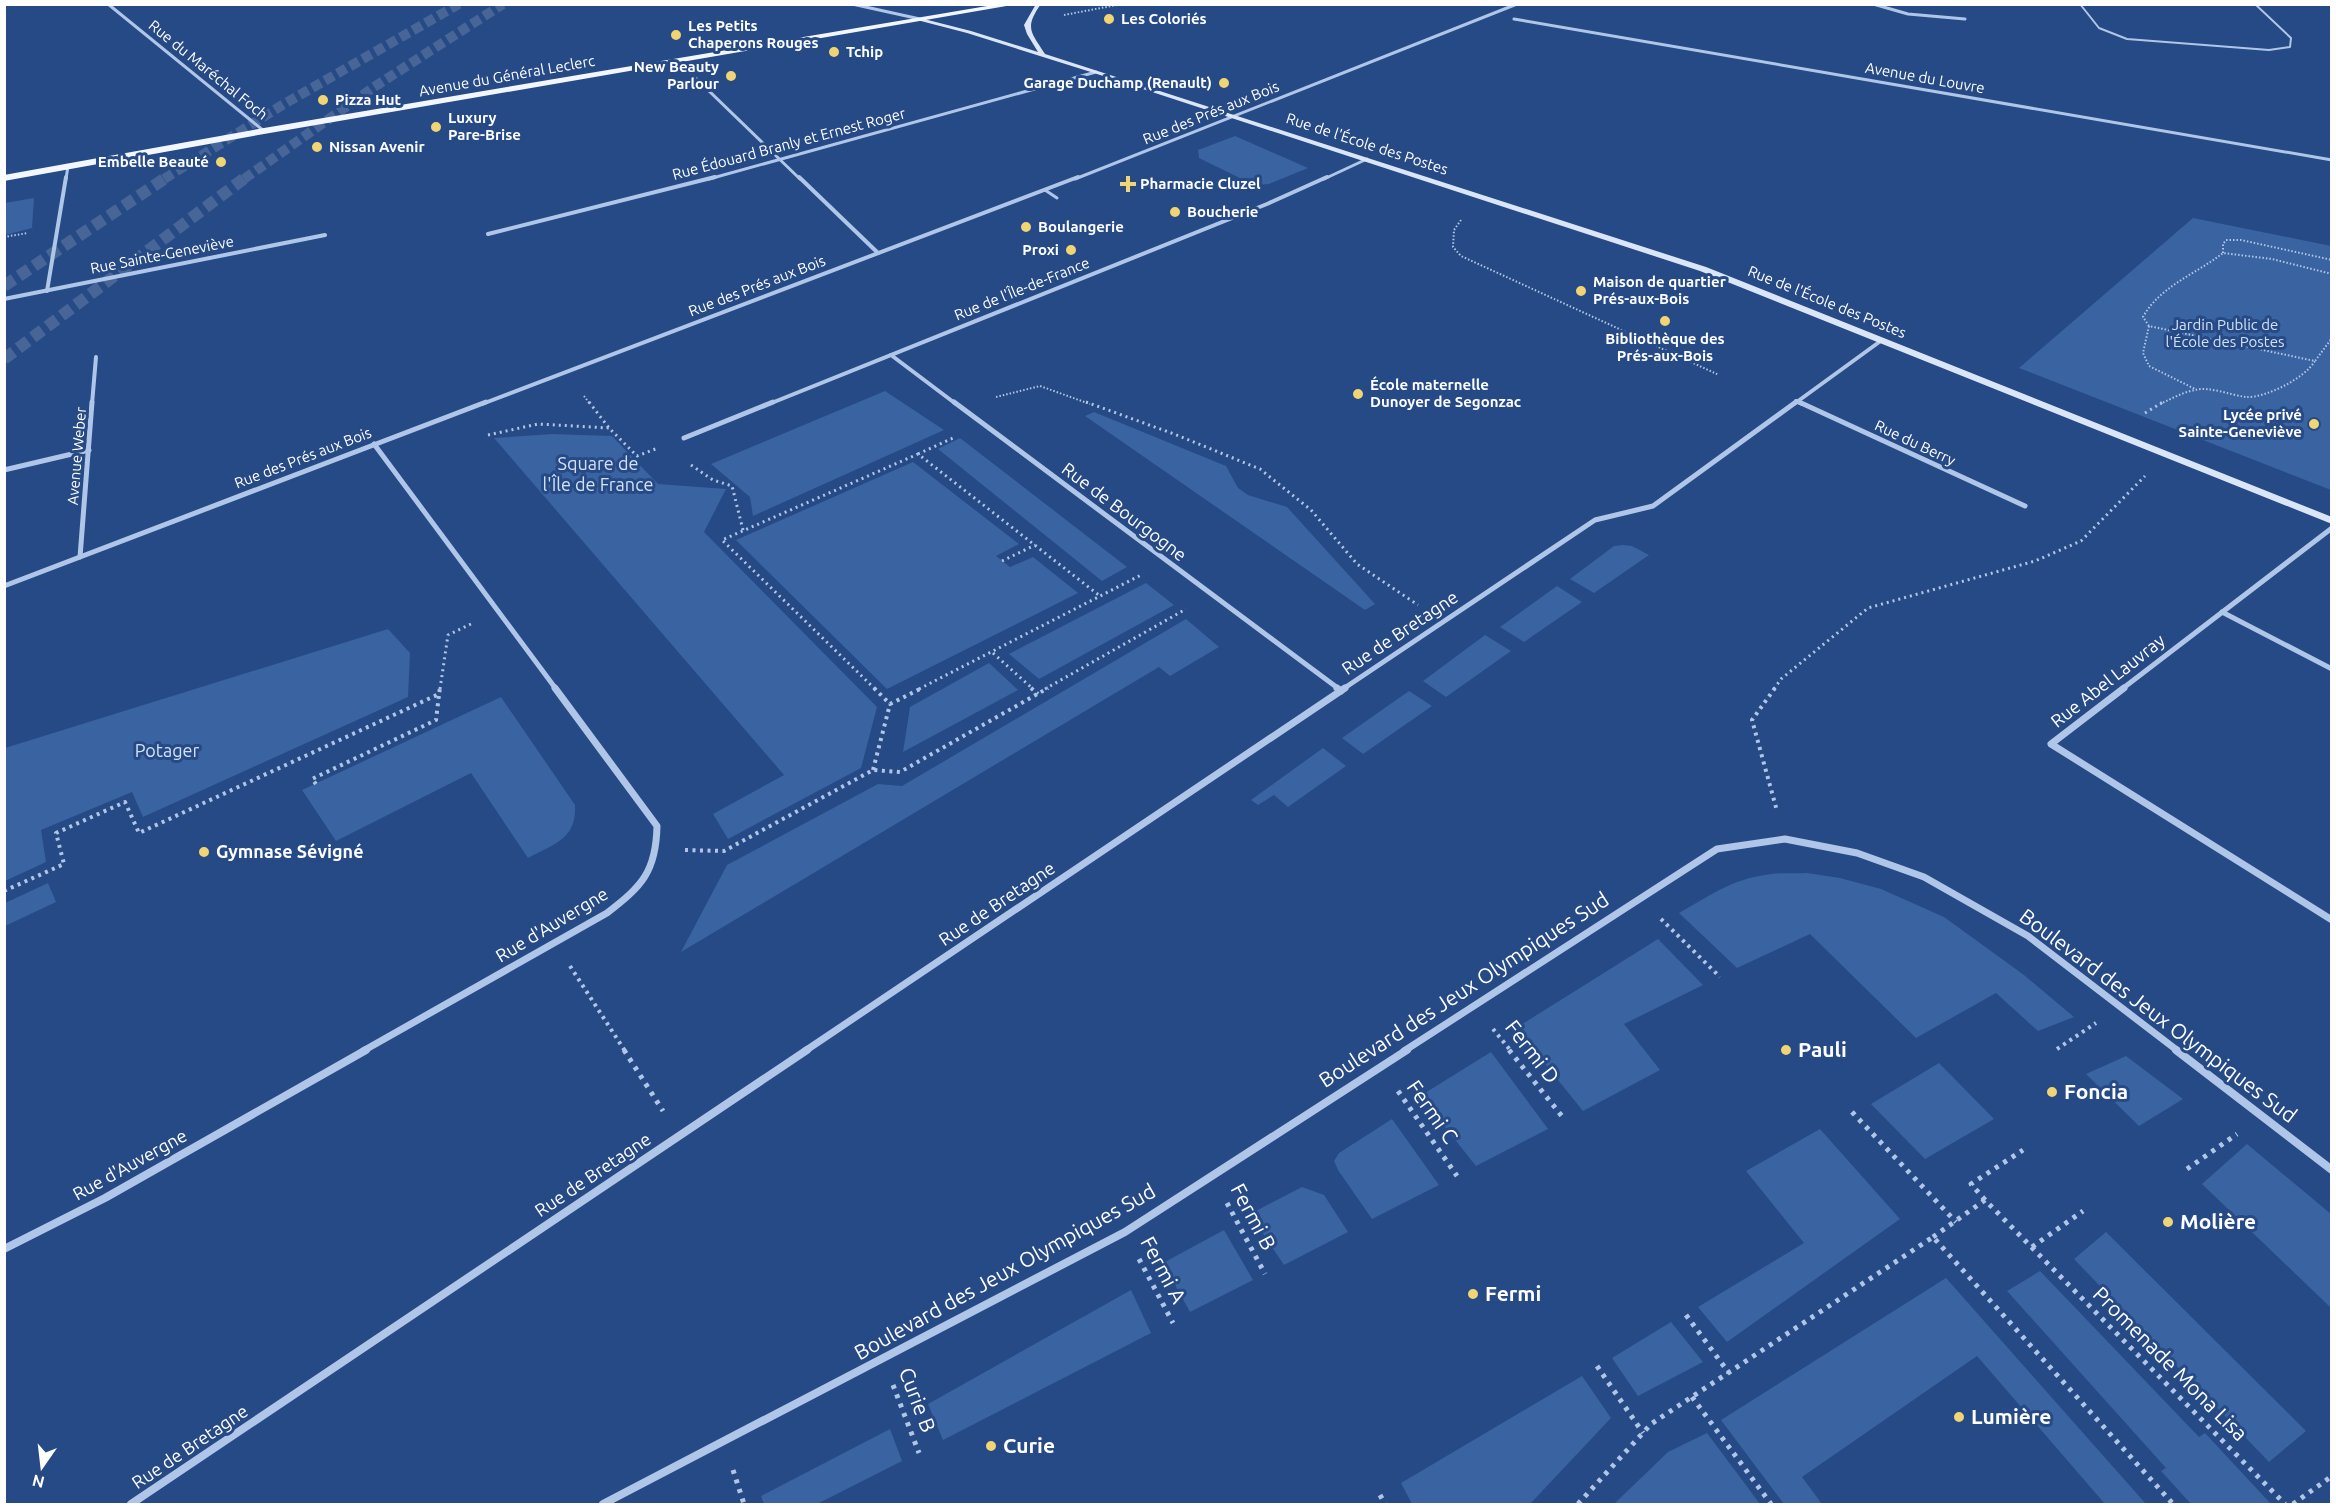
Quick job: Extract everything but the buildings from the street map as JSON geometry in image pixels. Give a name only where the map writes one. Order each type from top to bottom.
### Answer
[{"type":"main road","name":"Avenue du Général Leclerc","points":[[4,178],[264,131],[1015,4]]},
{"type":"main road","points":[[1039,4],[1028,18],[1026,27],[1043,55]]},
{"type":"main road","name":"Rue de l'École des Postes","points":[[920,20],[969,32],[1043,55],[1703,269],[2331,521]]},
{"type":"street","name":"Rue du Maréchal Foch","points":[[108,4],[264,131]]},
{"type":"street","points":[[852,4],[920,20]]},
{"type":"street","name":"Rue des Prés aux Bois","points":[[4,586],[1233,118],[1517,4]]},
{"type":"street","points":[[1873,4],[1908,14],[1965,20]]},
{"type":"street","name":"Avenue du Louvre","points":[[1514,19],[2331,160]]},
{"type":"street","points":[[678,61],[878,253]]},
{"type":"street","name":"Rue Édouard Branly et Ernest Roger","points":[[488,234],[783,160],[1096,72]]},
{"type":"street","name":"Rue de l'Île-de-France","points":[[684,438],[1267,204],[1366,159]]},
{"type":"street","points":[[47,291],[68,166]]},
{"type":"street","name":"Rue Sainte-Geneviève","points":[[4,299],[325,235]]},
{"type":"street","name":"Rue de Bretagne","points":[[131,1504],[1595,520],[1653,506],[1882,340]]},
{"type":"street","name":"Rue de Bourgogne","points":[[891,355],[1341,691]]},
{"type":"street","name":"Avenue Weber","points":[[81,557],[96,357]]},
{"type":"street","name":"Rue du Berry","points":[[1796,401],[2025,506]]},
{"type":"street","name":"Rue d'Auvergne","points":[[4,1249],[105,1198],[607,913],[638,889],[648,876],[657,849],[657,826],[374,444]]},
{"type":"street","points":[[4,470],[89,450]]},
{"type":"street","name":"Rue Abel Lauvray","points":[[2331,528],[2051,744],[2331,920]]},
{"type":"street","points":[[2222,612],[2331,669]]},
{"type":"street","name":"Boulevard des Jeux Olympiques Sud","points":[[603,1504],[1125,1232],[1717,849],[1785,839],[1857,853],[1924,877],[2028,936],[2331,1170]]},
{"type":"lane","points":[[2080,4],[2099,28],[2127,39],[2269,50],[2290,46],[2291,38],[2255,4]]},
{"type":"lane","points":[[1045,190],[1058,198]]},
{"type":"path","points":[[1057,16],[1122,4]]},
{"type":"path","points":[[1486,198],[1462,219],[1454,230],[1453,247],[1461,256],[1719,375]]},
{"type":"path","points":[[2223,254],[2223,244],[2226,240],[2241,240],[2331,260]]},
{"type":"path","points":[[2315,361],[2150,326],[2143,317],[2146,308],[2156,298],[2229,252],[2272,259],[2331,274]]},
{"type":"path","points":[[2150,326],[2144,353],[2149,366],[2196,389],[2249,397],[2267,393],[2288,384],[2312,366],[2331,338]]},
{"type":"path","points":[[958,406],[1041,386],[1173,434],[1260,469],[1311,510],[1358,564],[1443,622]]},
{"type":"path","points":[[2152,407],[2167,403],[2196,389]]},
{"type":"path","points":[[582,394],[609,428],[637,456],[684,438]]},
{"type":"path","points":[[483,436],[538,424],[609,428]]},
{"type":"path","points":[[890,704],[722,540],[918,454],[1100,596]]},
{"type":"path","points":[[1785,839],[1752,720],[1781,679],[1868,608],[2035,561],[2080,542],[2167,455]]},
{"type":"path","points":[[688,463],[713,480],[732,486],[743,530]]},
{"type":"path","points":[[1002,561],[1035,545]]},
{"type":"path","points":[[873,770],[890,704],[1168,561]]},
{"type":"path","points":[[657,849],[724,852],[873,770],[900,772],[1212,595]]},
{"type":"path","points":[[316,784],[312,779],[436,720],[448,635],[498,612]]},
{"type":"path","points":[[993,653],[1038,694]]},
{"type":"path","points":[[4,891],[64,864],[56,833],[95,815],[125,802],[139,833],[439,694]]},
{"type":"path","points":[[1639,898],[1720,977]]},
{"type":"path","points":[[555,942],[678,1136]]},
{"type":"path","name":"Fermi D","points":[[1474,1005],[1565,1120]]},
{"type":"path","points":[[2057,1049],[2119,1008]]},
{"type":"path","name":"Fermi C","points":[[1381,1066],[1457,1176]]},
{"type":"path","points":[[1852,1112],[1956,1222]]},
{"type":"path","points":[[2187,1169],[2263,1117]]},
{"type":"path","name":"Promenade Mona Lisa","points":[[2023,1150],[1971,1184],[2285,1504]]},
{"type":"path","name":"Fermi B","points":[[1212,1176],[1265,1274]]},
{"type":"path","points":[[1578,1504],[1652,1424],[1956,1222],[1985,1200]]},
{"type":"path","points":[[2032,1247],[2083,1211]]},
{"type":"path","name":"Fermi A","points":[[1125,1232],[1173,1323]]},
{"type":"path","points":[[1933,1237],[2174,1504]]},
{"type":"path","points":[[1686,1315],[1729,1373]]},
{"type":"path","name":"Curie B","points":[[884,1359],[919,1453]]},
{"type":"path","points":[[1597,1366],[1642,1433]]},
{"type":"path","points":[[1692,1398],[1771,1504]]},
{"type":"path","points":[[2292,1504],[2331,1476]]},
{"type":"path","points":[[1380,1496],[1384,1504]]},
{"type":"green space","points":[[1235,136],[1308,168],[1269,184],[1254,185],[1199,158],[1198,150]]},
{"type":"green space","points":[[34,198],[32,228],[5,235],[5,203]]},
{"type":"green space","name":"Jardin Public de l'École des Postes","points":[[2193,218],[2331,246],[2331,490],[2019,368]]},
{"type":"green space","points":[[885,391],[944,430],[753,516],[750,497],[711,464]]},
{"type":"green space","points":[[1094,412],[1226,466],[1238,488],[1248,495],[1287,507],[1375,604],[1365,610],[1085,416]]},
{"type":"green space","name":"Square de l'Île de France","points":[[552,434],[612,436],[658,484],[726,489],[704,532],[877,707],[861,768],[728,839],[713,814],[784,775],[494,438]]},
{"type":"green space","points":[[960,438],[1127,567],[1102,581],[938,449]]},
{"type":"green space","points":[[913,462],[1019,544],[996,556],[1010,567],[1033,557],[1078,593],[887,689],[736,540]]},
{"type":"green space","points":[[1614,546],[1632,546],[1649,555],[1594,593],[1570,579]]},
{"type":"green space","points":[[1146,583],[1174,605],[1039,679],[1009,654]]},
{"type":"green space","points":[[1557,586],[1582,602],[1524,642],[1500,627]]},
{"type":"green space","points":[[1186,619],[1219,647],[1170,676],[1159,667],[681,952],[727,865],[878,784],[902,786]]},
{"type":"green space","name":"Potager","points":[[388,629],[410,653],[408,697],[143,817],[132,792],[41,830],[46,862],[5,881],[5,748]]},
{"type":"green space","points":[[1485,635],[1511,651],[1446,697],[1423,681]]},
{"type":"green space","points":[[989,663],[1018,690],[903,752],[910,707]]},
{"type":"green space","points":[[1409,691],[1432,706],[1363,754],[1342,738]]},
{"type":"green space","points":[[501,697],[575,805],[575,816],[568,833],[555,844],[528,858],[471,773],[336,841],[302,790]]},
{"type":"green space","points":[[1323,748],[1346,766],[1288,807],[1274,795],[1258,805],[1251,800]]},
{"type":"green space","points":[[1807,873],[1840,878],[1881,889],[1944,917],[2024,975],[2074,1017],[2038,1031],[1996,993],[1916,1038],[1810,934],[1737,968],[1679,913],[1720,889],[1742,880],[1770,874]]},
{"type":"green space","points":[[48,883],[56,902],[5,926],[5,903]]},
{"type":"green space","points":[[1658,939],[1703,985],[1624,1024],[1660,1070],[1583,1111],[1516,1028]]},
{"type":"green space","points":[[1491,1052],[1548,1129],[1476,1166],[1420,1096]]},
{"type":"green space","points":[[2126,1056],[2183,1099],[2139,1126],[2086,1074]]},
{"type":"green space","points":[[1939,1063],[1994,1119],[1925,1159],[1871,1104]]},
{"type":"green space","points":[[1392,1119],[1439,1185],[1372,1219],[1334,1161],[1339,1153]]},
{"type":"green space","points":[[1820,1129],[1900,1219],[1727,1342],[1698,1307],[1804,1243],[1746,1171]]},
{"type":"green space","points":[[2247,1144],[2331,1214],[2331,1308],[2202,1184]]},
{"type":"green space","points":[[1302,1187],[1324,1195],[1348,1232],[1284,1265],[1250,1214]]},
{"type":"green space","points":[[1224,1230],[1253,1280],[1190,1312],[1163,1263]]},
{"type":"green space","points":[[2106,1232],[2306,1431],[2269,1462],[2074,1259]]},
{"type":"green space","points":[[2040,1271],[2199,1437],[2205,1433],[2271,1504],[2191,1504],[2161,1471],[2166,1468],[2007,1291]]},
{"type":"green space","points":[[1946,1278],[2146,1504],[2105,1504],[1977,1356],[1802,1477],[1822,1504],[1784,1504],[1721,1420]]},
{"type":"green space","points":[[1131,1290],[1151,1333],[943,1440],[928,1404]]},
{"type":"green space","points":[[1671,1322],[1703,1362],[1638,1396],[1612,1358]]},
{"type":"green space","points":[[1582,1376],[1611,1418],[1530,1504],[1412,1504],[1401,1483]]},
{"type":"green space","points":[[890,1429],[902,1461],[817,1504],[764,1504],[761,1496]]},
{"type":"green space","points":[[1707,1433],[1760,1504],[1614,1504],[1668,1452]]},
{"type":"tunnel","points":[[164,179],[284,104],[459,4]]},
{"type":"tunnel","points":[[244,179],[374,87],[503,4]]},
{"type":"tunnel","points":[[4,359],[246,177]]},
{"type":"tunnel","points":[[4,286],[164,179]]},
{"type":"place","name":"Les Coloriés","points":[[1109,19]]},
{"type":"place","name":"Les Petits Chaperons Rouges","points":[[676,35]]},
{"type":"place","name":"Tchip","points":[[834,52]]},
{"type":"place","name":"New Beauty Parlour","points":[[731,76]]},
{"type":"place","name":"Garage Duchamp (Renault)","points":[[1224,83]]},
{"type":"place","name":"Pizza Hut","points":[[323,100]]},
{"type":"place","name":"Luxury Pare-Brise","points":[[436,127]]},
{"type":"place","name":"Nissan Avenir","points":[[317,147]]},
{"type":"place","name":"Embelle Beauté","points":[[221,162]]},
{"type":"place","name":"Pharmacie Cluzel","points":[[1128,184]]},
{"type":"place","name":"Boucherie","points":[[1175,212]]},
{"type":"place","name":"Boulangerie","points":[[1026,227]]},
{"type":"place","name":"Proxi","points":[[1071,250]]},
{"type":"place","name":"Maison de quartier Prés-aux-Bois","points":[[1581,291]]},
{"type":"place","name":"Bibliothèque des Prés-aux-Bois","points":[[1665,321]]},
{"type":"place","name":"École maternelle Dunoyer de Segonzac","points":[[1358,394]]},
{"type":"place","name":"Lycée privé Sainte-Geneviève","points":[[2314,424]]},
{"type":"place","name":"Gymnase Sévigné","points":[[204,852]]},
{"type":"place","name":"Pauli","points":[[1786,1050]]},
{"type":"place","name":"Foncia","points":[[2052,1092]]},
{"type":"place","name":"Molière","points":[[2168,1222]]},
{"type":"place","name":"Fermi","points":[[1473,1294]]},
{"type":"place","name":"Lumière","points":[[1959,1417]]},
{"type":"place","name":"Curie","points":[[991,1446]]}]
